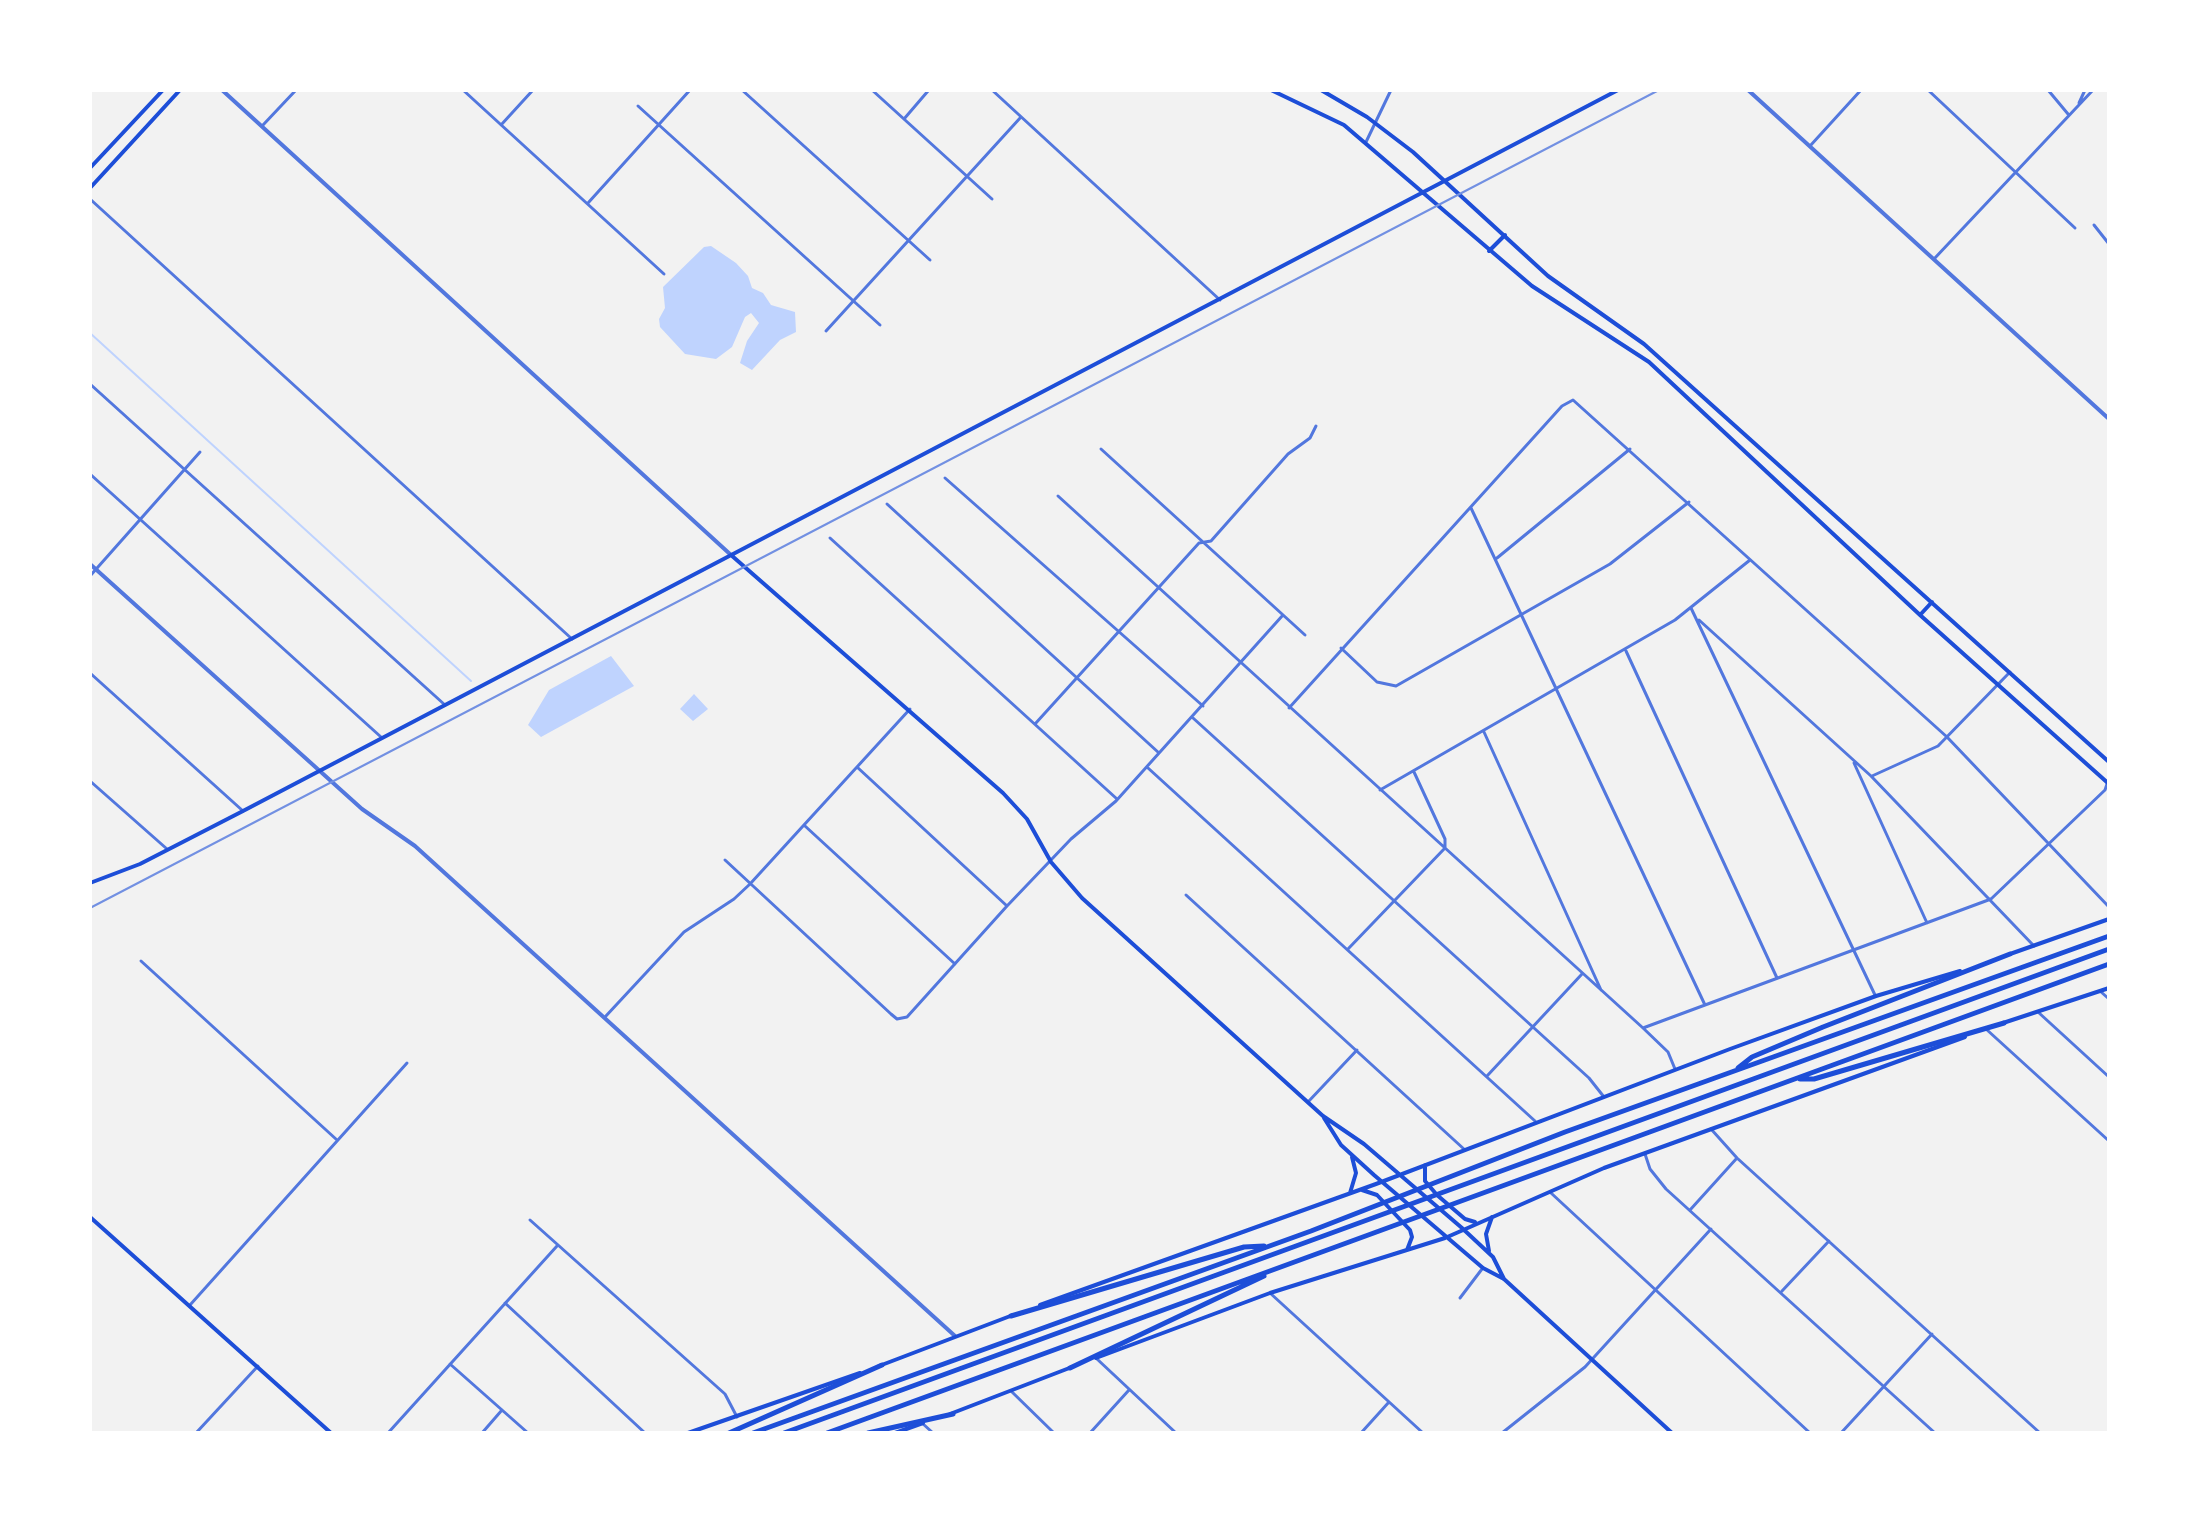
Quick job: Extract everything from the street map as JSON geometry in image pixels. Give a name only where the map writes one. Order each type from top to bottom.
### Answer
[{"type":"highway","points":[[753,1433],[2109,936]]},
{"type":"highway","points":[[784,1433],[2109,949]]},
{"type":"highway","points":[[1733,1072],[1752,1057],[2010,954]]},
{"type":"highway","points":[[827,1433],[2109,964]]},
{"type":"highway","points":[[1795,1079],[1814,1079],[2004,1023]]},
{"type":"highway","points":[[1011,1316],[1244,1247],[1269,1246]]},
{"type":"highway","points":[[1070,1368],[1312,1254]]},
{"type":"highway","points":[[729,1433],[882,1365]]},
{"type":"highway","points":[[868,1433],[953,1414]]},
{"type":"main road","points":[[90,168],[163,90]]},
{"type":"main road","points":[[90,188],[180,90]]},
{"type":"main road","points":[[1271,90],[1344,125],[1532,286],[1649,362],[1920,615],[2108,782]]},
{"type":"main road","points":[[1321,90],[1376,124],[1448,182],[1548,276],[1644,344],[2109,762]]},
{"type":"main road","points":[[90,883],[243,811],[1448,182],[1618,90]]},
{"type":"main road","points":[[124,131],[135,140]]},
{"type":"main road","points":[[1489,251],[1505,235]]},
{"type":"main road","points":[[731,555],[910,709],[1016,806],[1051,862],[1082,898],[1323,1116],[1364,1144],[1490,1253]]},
{"type":"main road","points":[[1920,615],[1932,602]]},
{"type":"main road","points":[[688,1433],[1360,1190],[1535,1121],[1876,996],[2109,919]]},
{"type":"main road","points":[[895,1433],[953,1414],[1270,1293],[1445,1238],[1462,1228],[1711,1128],[2109,988]]},
{"type":"main road","points":[[1323,1116],[1338,1142],[1381,1182],[1483,1268],[1504,1279],[1672,1433]]},
{"type":"main road","points":[[1350,1193],[1356,1173],[1352,1155]]},
{"type":"main road","points":[[1425,1165],[1425,1181],[1437,1195],[1465,1219],[1482,1221]]},
{"type":"main road","points":[[1360,1190],[1377,1195],[1410,1230],[1412,1237],[1407,1250]]},
{"type":"main road","points":[[90,1217],[331,1433]]},
{"type":"main road","points":[[1492,1217],[1486,1234],[1490,1253],[1504,1279]]},
{"type":"street","points":[[222,90],[731,555]]},
{"type":"street","points":[[262,126],[296,90]]},
{"type":"street","points":[[463,90],[664,274]]},
{"type":"street","points":[[501,125],[533,90]]},
{"type":"street","points":[[587,204],[690,90]]},
{"type":"street","points":[[742,90],[930,260]]},
{"type":"street","points":[[872,90],[992,199]]},
{"type":"street","points":[[992,90],[1220,300]]},
{"type":"street","points":[[1366,142],[1391,90]]},
{"type":"street","points":[[1748,90],[2109,419]]},
{"type":"street","points":[[1810,146],[1861,90]]},
{"type":"street","points":[[1928,90],[2075,228]]},
{"type":"street","points":[[2048,90],[2068,114]]},
{"type":"street","points":[[2079,103],[2085,90]]},
{"type":"street","points":[[1934,259],[2015,169],[2093,90]]},
{"type":"street","points":[[904,119],[928,91]]},
{"type":"street","points":[[638,106],[880,325]]},
{"type":"street","points":[[826,331],[1021,117]]},
{"type":"street","points":[[90,199],[572,639]]},
{"type":"street","points":[[2094,225],[2109,244]]},
{"type":"street","points":[[90,384],[445,705]]},
{"type":"street","points":[[1289,708],[1571,400],[1583,406],[1947,737],[2109,907]]},
{"type":"street","points":[[1035,724],[1199,543],[1211,541],[1288,454],[1310,438],[1316,426]]},
{"type":"street","points":[[1101,449],[1305,635]]},
{"type":"street","points":[[1496,560],[1630,449]]},
{"type":"street","points":[[90,576],[200,452]]},
{"type":"street","points":[[90,474],[381,737]]},
{"type":"street","points":[[945,478],[1203,706]]},
{"type":"street","points":[[1058,496],[1643,1028],[1668,1052],[1675,1069]]},
{"type":"street","points":[[1341,648],[1377,682],[1392,687],[1610,564],[1689,502]]},
{"type":"street","points":[[887,504],[1159,753]]},
{"type":"street","points":[[1471,507],[1705,1005]]},
{"type":"street","points":[[830,538],[1117,799]]},
{"type":"street","points":[[1380,790],[1626,650],[1691,608],[1751,559]]},
{"type":"street","points":[[90,564],[318,771],[362,809],[415,846],[955,1336]]},
{"type":"street","points":[[1691,608],[1876,996]]},
{"type":"street","points":[[725,860],[897,1019],[907,1017],[1007,906],[1117,799],[1193,718],[1283,615]]},
{"type":"street","points":[[1699,620],[1871,776],[2034,946]]},
{"type":"street","points":[[1626,650],[1777,978]]},
{"type":"street","points":[[1871,776],[1926,753],[1947,737],[2010,672]]},
{"type":"street","points":[[90,673],[243,811]]},
{"type":"street","points":[[605,1017],[684,932],[734,899],[750,884],[910,709]]},
{"type":"street","points":[[1193,718],[1597,1086],[1604,1097]]},
{"type":"street","points":[[1484,732],[1601,990]]},
{"type":"street","points":[[1853,760],[1927,923]]},
{"type":"street","points":[[1147,766],[1535,1121]]},
{"type":"street","points":[[857,767],[1007,906]]},
{"type":"street","points":[[1348,949],[1445,848],[1445,839],[1414,772]]},
{"type":"street","points":[[90,781],[167,849]]},
{"type":"street","points":[[1643,1028],[1991,899],[2105,790],[2108,782]]},
{"type":"street","points":[[804,825],[955,964]]},
{"type":"street","points":[[1186,895],[1465,1150]]},
{"type":"street","points":[[141,961],[337,1140]]},
{"type":"street","points":[[1487,1076],[1582,974]]},
{"type":"street","points":[[2100,991],[2109,999]]},
{"type":"street","points":[[2037,1011],[2109,1077]]},
{"type":"street","points":[[1986,1029],[2109,1141]]},
{"type":"street","points":[[1308,1102],[1357,1050]]},
{"type":"street","points":[[190,1305],[407,1063]]},
{"type":"street","points":[[1711,1128],[1737,1158],[2040,1433]]},
{"type":"street","points":[[1645,1153],[1657,1179],[1935,1433]]},
{"type":"street","points":[[1690,1210],[1737,1158]]},
{"type":"street","points":[[1551,1193],[1810,1433]]},
{"type":"street","points":[[530,1220],[725,1394],[737,1417]]},
{"type":"street","points":[[1502,1433],[1551,1398],[1592,1359],[1711,1229]]},
{"type":"street","points":[[1781,1292],[1829,1241]]},
{"type":"street","points":[[388,1433],[558,1245]]},
{"type":"street","points":[[1460,1298],[1483,1268]]},
{"type":"street","points":[[1270,1293],[1423,1433]]},
{"type":"street","points":[[505,1303],[645,1433]]},
{"type":"street","points":[[1841,1433],[1932,1334]]},
{"type":"street","points":[[1096,1358],[1176,1433]]},
{"type":"street","points":[[450,1364],[528,1433]]},
{"type":"street","points":[[196,1433],[258,1366]]},
{"type":"street","points":[[1090,1433],[1129,1390]]},
{"type":"street","points":[[1010,1391],[1054,1433]]},
{"type":"street","points":[[1361,1433],[1389,1402]]},
{"type":"street","points":[[482,1433],[502,1410]]},
{"type":"street","points":[[922,1423],[933,1433]]},
{"type":"water","points":[[711,246],[736,263],[748,276],[752,288],[763,293],[771,305],[795,312],[796,332],[780,340],[752,370],[740,363],[747,341],[759,323],[751,313],[745,317],[732,347],[716,359],[685,354],[660,327],[659,319],[665,308],[663,287],[704,247]]},
{"type":"water","points":[[611,656],[634,686],[541,737],[528,725],[549,690]]},
{"type":"water","points":[[694,694],[708,709],[693,721],[680,709]]},
{"type":"waterway","points":[[90,333],[471,681]]},
{"type":"railway","points":[[90,908],[1659,90]]}]
